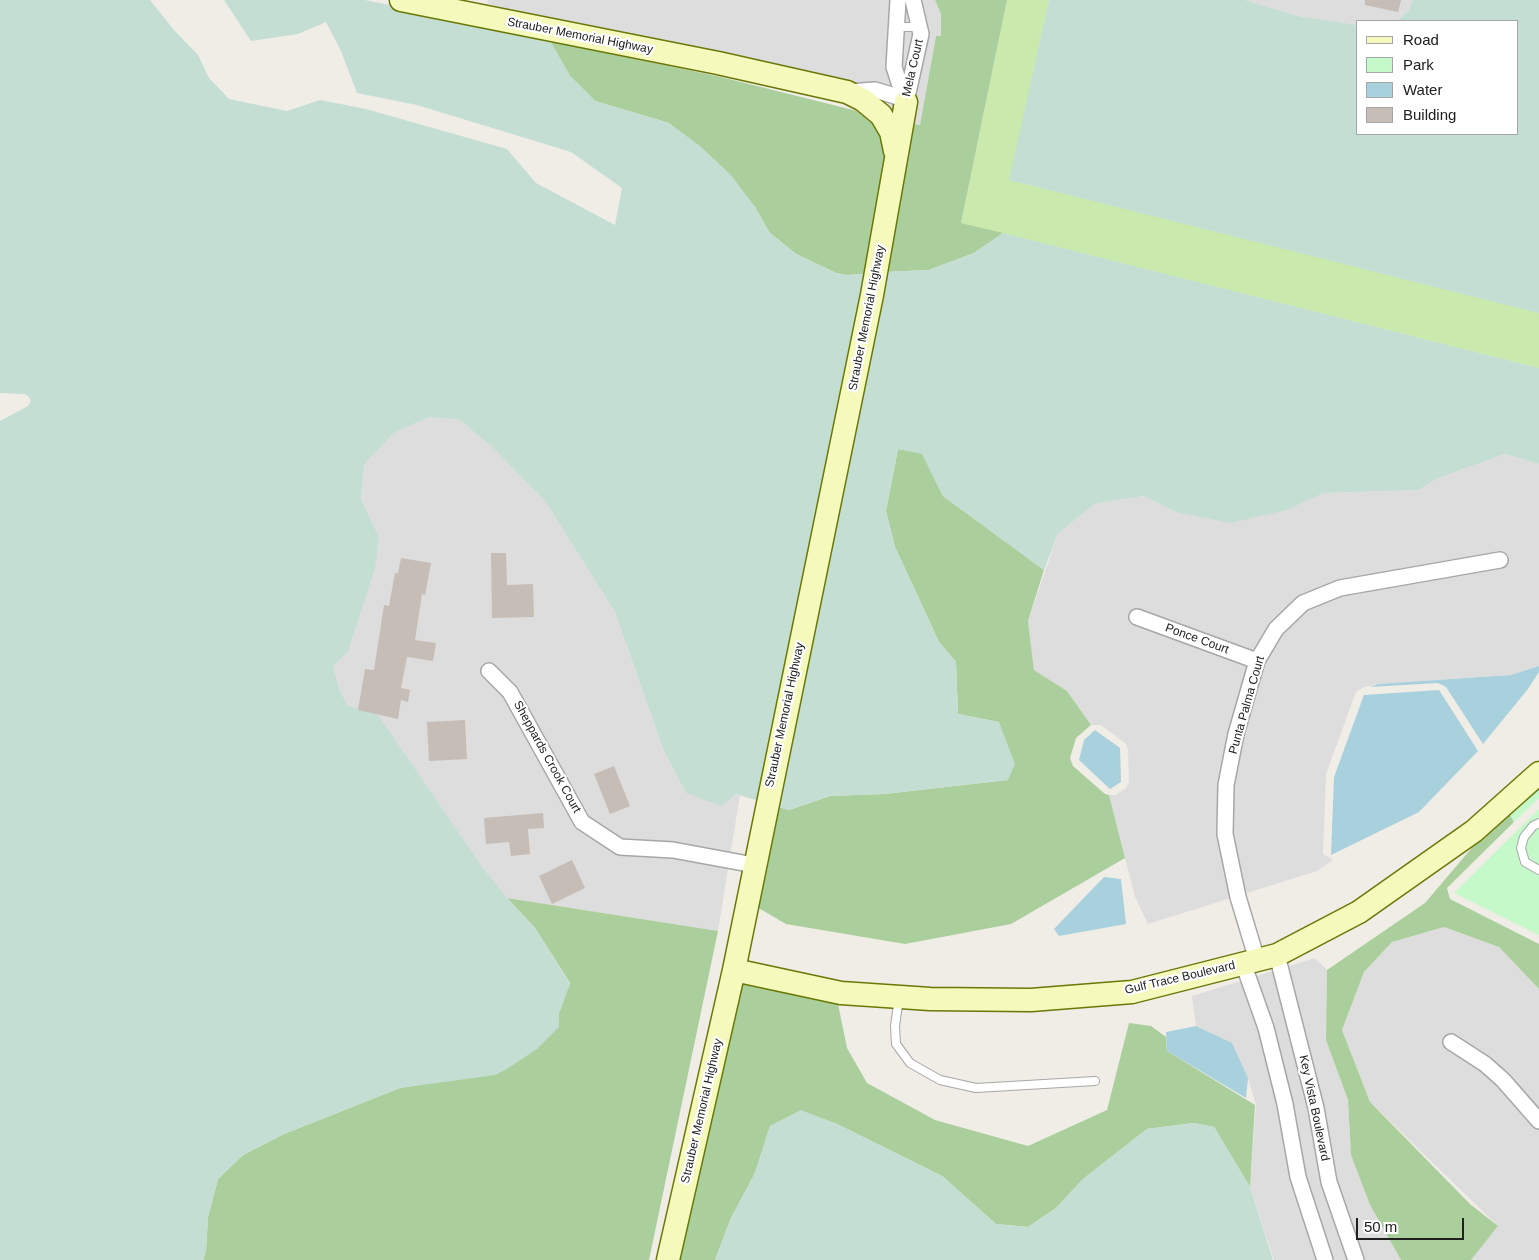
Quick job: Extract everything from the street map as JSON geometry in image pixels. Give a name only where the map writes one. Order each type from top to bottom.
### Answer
[{"type":"street","name":"Strauber Memorial Highway","points":[[401,0],[718,63],[847,92],[876,90],[906,102],[896,169],[872,295],[734,970],[668,1260]]},
{"type":"street","name":"Mela Court","points":[[898,0],[894,67],[906,102]]},
{"type":"street","name":"Mela Court","points":[[906,102],[919,47],[920,27],[913,0]]},
{"type":"street","name":"Mela Court","points":[[876,90],[886,81],[894,67]]},
{"type":"street","name":"Strauber Memorial Highway","points":[[847,92],[873,107],[888,123],[894,143],[896,169]]},
{"type":"street","name":"Punta Palma Court","points":[[1259,959],[1238,897],[1225,834],[1226,785],[1236,734],[1257,661],[1276,629],[1303,603],[1340,588],[1500,560]]},
{"type":"street","name":"Ponce Court","points":[[1137,617],[1257,661]]},
{"type":"street","name":"Sheppards Crook Court","points":[[489,671],[510,692],[582,822],[620,847],[673,850],[754,865]]},
{"type":"street","name":"Gulf Trace Boulevard","points":[[734,970],[841,993],[900,997],[1031,1000],[1132,992],[1259,959],[1359,912],[1474,831],[1539,773]]},
{"type":"street","points":[[1259,959],[1266,1028],[1285,1104],[1298,1177],[1325,1260]]},
{"type":"street","name":"Key Vista Boulevard","points":[[1259,959],[1316,1108],[1329,1182],[1356,1260]]},
{"type":"street","points":[[1451,1042],[1485,1064],[1503,1080],[1539,1122]]},
{"type":"lane","points":[[897,27],[920,27]]},
{"type":"lane","points":[[1539,823],[1533,826],[1524,837],[1521,848],[1524,862],[1539,870]]},
{"type":"lane","points":[[900,997],[895,1026],[896,1044],[910,1063],[940,1080],[976,1088],[1095,1081]]},
{"type":"shaded area","points":[[488,0],[935,0],[941,14],[941,37],[936,36],[920,125],[897,120],[887,110],[527,18],[487,3]]},
{"type":"shaded area","points":[[1245,0],[1412,0],[1409,10],[1398,20],[1356,20],[1356,25],[1298,16]]},
{"type":"shaded area","points":[[429,417],[460,420],[492,447],[545,501],[615,612],[663,749],[686,793],[740,795],[718,931],[507,898],[483,868],[378,716],[348,707],[340,691],[333,666],[348,652],[376,565],[379,537],[361,499],[364,465],[394,433]]},
{"type":"shaded area","points":[[1505,454],[1539,464],[1539,666],[1511,675],[1378,684],[1364,687],[1356,692],[1326,774],[1323,854],[1333,860],[1317,871],[1148,924],[1135,897],[1109,795],[1116,795],[1126,788],[1129,782],[1128,749],[1125,743],[1101,725],[1091,725],[1067,691],[1034,670],[1028,621],[1058,534],[1094,504],[1144,496],[1176,512],[1287,510],[1324,493],[1419,490],[1436,479]]},
{"type":"shaded area","points":[[1444,927],[1499,947],[1539,989],[1539,1260],[1471,1260],[1498,1226],[1370,1102],[1342,1030],[1364,972],[1392,942]]},
{"type":"shaded area","points":[[1315,958],[1327,970],[1326,1040],[1348,1100],[1351,1155],[1370,1205],[1401,1260],[1274,1260],[1250,1187],[1256,1105],[1248,1078],[1231,1043],[1196,1026],[1192,996]]},
{"type":"green space","points":[[0,0],[150,0],[174,30],[198,55],[209,78],[229,99],[287,111],[320,100],[366,109],[507,149],[536,183],[615,225],[622,188],[571,152],[417,105],[357,93],[341,51],[326,22],[298,34],[251,41],[224,0],[365,0],[548,37],[570,76],[595,101],[669,123],[700,146],[731,175],[755,207],[769,232],[796,254],[836,273],[847,275],[867,274],[759,801],[736,794],[721,806],[686,793],[663,749],[615,612],[545,501],[492,447],[460,420],[429,417],[394,433],[364,465],[361,499],[379,537],[376,565],[348,652],[333,666],[340,691],[348,706],[378,715],[483,868],[535,928],[570,984],[559,1013],[559,1027],[537,1049],[507,1069],[495,1075],[400,1088],[284,1134],[243,1155],[218,1179],[208,1217],[206,1251],[203,1260],[0,1260],[0,421],[28,406],[31,401],[24,394],[0,393]]},
{"type":"green space","points":[[935,0],[1007,0],[961,223],[1003,233],[974,253],[929,270],[885,272],[913,124],[920,125],[936,36],[941,36],[941,14]]},
{"type":"green space","points":[[1007,0],[1049,0],[1010,180],[1539,310],[1539,368],[961,223]]},
{"type":"green space","points":[[1049,0],[1245,0],[1298,16],[1356,25],[1356,135],[1519,135],[1519,20],[1398,20],[1409,10],[1412,0],[1539,0],[1539,313],[1009,180]]},
{"type":"green space","points":[[550,41],[721,77],[869,114],[886,143],[887,168],[867,274],[847,275],[836,273],[796,254],[769,232],[755,207],[669,123],[595,101],[570,76]]},
{"type":"green space","points":[[1003,233],[1539,368],[1539,464],[1505,454],[1436,479],[1419,490],[1324,493],[1287,510],[1230,523],[1176,512],[1144,496],[1094,504],[1058,534],[1044,570],[943,496],[922,454],[898,449],[886,511],[895,547],[939,642],[956,662],[958,714],[999,722],[1015,764],[1008,780],[884,794],[830,796],[789,810],[775,806],[885,272],[929,270],[974,253]]},
{"type":"green space","points":[[898,449],[922,453],[943,496],[1044,570],[1028,621],[1034,670],[1067,691],[1091,725],[1076,738],[1070,758],[1073,766],[1105,794],[1109,795],[1125,858],[1011,924],[905,944],[786,924],[755,906],[775,806],[789,810],[830,796],[884,794],[1008,780],[999,722],[958,714],[956,662],[939,642],[895,547],[886,511]]},
{"type":"green space","points":[[1539,784],[1539,798],[1514,822],[1508,811]]},
{"type":"green space","points":[[1539,809],[1539,935],[1454,893]]},
{"type":"green space","points":[[1508,811],[1514,822],[1447,888],[1450,899],[1539,944],[1539,989],[1499,947],[1444,927],[1392,942],[1364,972],[1342,1030],[1370,1102],[1470,1204],[1498,1226],[1471,1260],[1401,1260],[1370,1205],[1351,1155],[1348,1100],[1326,1040],[1327,970],[1425,903],[1487,830]]},
{"type":"green space","points":[[507,898],[718,931],[649,1260],[203,1260],[206,1251],[208,1217],[218,1179],[243,1155],[284,1134],[400,1088],[447,1080],[559,1013],[570,983],[535,928]]},
{"type":"green space","points":[[740,979],[837,999],[847,1048],[867,1083],[935,1120],[1028,1146],[1107,1110],[1129,1023],[1151,1026],[1166,1037],[1167,1051],[1255,1105],[1250,1187],[1214,1127],[1194,1123],[1147,1129],[1083,1179],[1056,1208],[1028,1227],[996,1224],[942,1176],[837,1124],[801,1111],[770,1126],[755,1173],[731,1218],[715,1260],[677,1260]]},
{"type":"green space","points":[[801,1110],[837,1124],[942,1176],[996,1224],[1028,1227],[1056,1208],[1083,1179],[1147,1129],[1194,1123],[1214,1127],[1250,1187],[1273,1260],[715,1260],[731,1218],[755,1173],[770,1126]]},
{"type":"water","points":[[1539,666],[1539,672],[1528,689],[1483,744],[1446,687],[1438,683],[1370,687],[1378,684],[1511,675]]},
{"type":"water","points":[[1439,690],[1478,751],[1419,812],[1331,855],[1334,777],[1364,695]]},
{"type":"water","points":[[1095,730],[1120,748],[1121,782],[1110,789],[1079,760],[1084,740]]},
{"type":"water","points":[[1104,877],[1121,879],[1126,924],[1059,936],[1054,929]]},
{"type":"water","points":[[1196,1026],[1232,1043],[1248,1078],[1246,1098],[1167,1051],[1166,1032]]},
{"type":"building","points":[[1365,0],[1401,0],[1398,12],[1365,5]]},
{"type":"building","points":[[491,553],[506,553],[507,585],[533,584],[534,617],[492,618]]},
{"type":"building","points":[[401,558],[431,563],[425,595],[422,594],[415,640],[436,643],[433,661],[407,657],[401,688],[410,690],[408,702],[401,700],[398,719],[358,710],[365,669],[374,670],[384,605],[389,606],[395,573],[398,573]]},
{"type":"building","points":[[465,720],[467,759],[429,761],[427,722]]},
{"type":"building","points":[[614,766],[630,806],[610,814],[594,774]]},
{"type":"building","points":[[543,813],[544,828],[528,829],[530,854],[511,856],[509,842],[486,844],[484,818]]},
{"type":"building","points":[[572,860],[585,888],[552,904],[539,876]]}]
